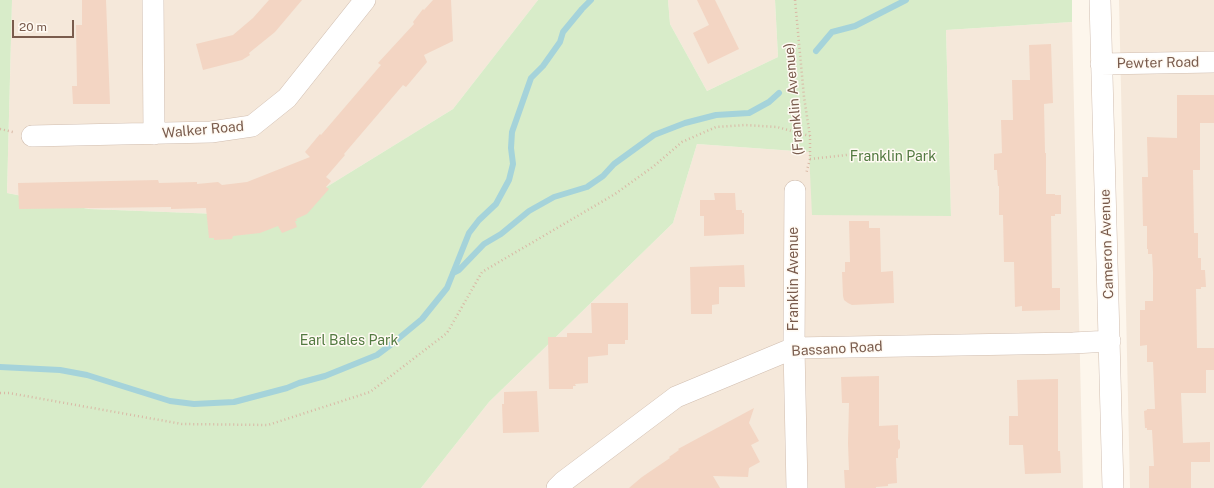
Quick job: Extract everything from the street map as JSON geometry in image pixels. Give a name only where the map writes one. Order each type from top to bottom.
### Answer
[{"type":"street","points":[[153,0],[154,134]]},
{"type":"street","name":"Walker Road","points":[[32,136],[211,132],[252,126],[287,98],[365,0]]},
{"type":"street","name":"Cameron Avenue","points":[[1100,0],[1113,488]]},
{"type":"street","name":"Pewter Road","points":[[1101,64],[1214,62]]},
{"type":"street","name":"Franklin Avenue","points":[[794,191],[794,348],[797,488]]},
{"type":"street","name":"Bassano Road","points":[[557,488],[676,397],[794,348],[1080,343],[1110,341]]},
{"type":"path","name":"(Franklin Avenue)","points":[[794,191],[805,181],[810,160],[810,136],[804,97],[795,0]]},
{"type":"path","points":[[0,392],[182,424],[268,425],[370,392],[448,333],[482,272],[615,194],[654,166],[682,142],[716,127],[745,125],[777,127],[810,136]]},
{"type":"path","points":[[810,160],[856,154]]},
{"type":"shaded area","points":[[12,0],[538,0],[453,109],[307,199],[269,216],[89,209],[7,193]]},
{"type":"shaded area","points":[[668,0],[775,0],[778,57],[707,91],[670,24]]},
{"type":"shaded area","points":[[1119,0],[1214,0],[1214,488],[1130,488]]},
{"type":"shaded area","points":[[1072,22],[1083,488],[421,488],[489,402],[673,223],[697,144],[809,152],[951,216],[946,30]]},
{"type":"green space","name":"Earl Bales Park","points":[[0,0],[12,0],[7,193],[89,209],[269,216],[307,199],[453,109],[538,0],[668,0],[670,24],[707,91],[778,57],[775,0],[1072,0],[1072,22],[946,30],[951,216],[812,215],[809,152],[697,144],[673,223],[489,402],[421,488],[0,488]]},
{"type":"building","points":[[82,0],[106,0],[110,104],[73,104],[72,86],[77,86],[76,25],[82,25]]},
{"type":"building","points":[[269,0],[302,0],[275,32],[249,53],[250,55],[242,60],[203,70],[196,44],[233,35],[253,18]]},
{"type":"building","points":[[433,0],[451,0],[453,41],[424,55],[427,62],[406,87],[403,85],[344,154],[345,155],[326,177],[331,181],[326,187],[329,189],[307,214],[296,219],[297,221],[295,221],[297,227],[282,233],[278,226],[260,233],[233,236],[232,239],[214,240],[214,238],[209,238],[206,208],[19,209],[18,183],[158,180],[159,183],[197,182],[197,184],[218,182],[222,185],[247,182],[310,157],[305,152],[381,65],[378,63],[414,24],[413,22],[423,9],[424,10]]},
{"type":"building","points":[[697,0],[715,0],[739,49],[708,64],[693,33],[709,25]]},
{"type":"building","points":[[1051,44],[1053,103],[1044,104],[1046,194],[1061,195],[1061,214],[1051,216],[1052,288],[1060,288],[1060,310],[1022,311],[1022,306],[1015,307],[1014,262],[1004,262],[1003,215],[999,215],[999,186],[997,170],[994,170],[994,154],[1002,153],[1001,120],[1013,120],[1012,80],[1030,80],[1029,45]]},
{"type":"building","points":[[1177,95],[1214,95],[1214,123],[1200,123],[1200,170],[1193,170],[1194,233],[1198,233],[1198,258],[1201,258],[1201,270],[1205,270],[1206,287],[1196,289],[1197,348],[1214,348],[1214,370],[1206,370],[1206,393],[1181,393],[1183,443],[1210,442],[1210,462],[1191,462],[1191,488],[1149,488],[1149,466],[1154,466],[1152,430],[1147,430],[1147,428],[1145,428],[1144,411],[1147,409],[1155,409],[1153,362],[1147,362],[1147,345],[1140,346],[1140,310],[1145,310],[1145,301],[1153,301],[1153,272],[1152,254],[1148,254],[1147,249],[1147,226],[1143,226],[1142,177],[1148,177],[1147,137],[1177,138]]},
{"type":"building","points":[[714,193],[735,193],[736,210],[742,210],[742,213],[744,213],[744,234],[704,236],[704,216],[700,216],[700,200],[715,200]]},
{"type":"building","points":[[849,221],[869,221],[869,228],[880,228],[881,272],[893,271],[894,303],[852,305],[844,300],[842,272],[845,272],[845,262],[850,262]]},
{"type":"building","points":[[744,265],[745,287],[719,287],[719,304],[712,305],[712,314],[691,314],[690,267]]},
{"type":"building","points":[[591,303],[628,303],[628,340],[625,340],[625,344],[608,344],[608,355],[588,357],[588,383],[575,384],[576,386],[573,386],[573,389],[549,389],[548,337],[567,337],[567,333],[592,333]]},
{"type":"building","points":[[879,376],[879,426],[898,425],[898,439],[900,441],[900,448],[898,450],[898,458],[896,458],[897,483],[876,488],[845,488],[844,470],[849,470],[849,403],[842,403],[841,377]]},
{"type":"building","points":[[1058,379],[1058,451],[1060,451],[1061,473],[1025,474],[1023,445],[1009,445],[1009,416],[1018,416],[1017,380]]},
{"type":"building","points":[[537,391],[539,432],[503,433],[502,404],[504,404],[504,392]]},
{"type":"building","points":[[754,408],[749,423],[759,441],[751,445],[760,462],[749,468],[748,477],[713,476],[720,488],[629,488],[642,477],[670,458],[669,457],[679,450],[678,449]]},
{"type":"waterway","points":[[0,367],[60,370],[87,375],[170,401],[194,404],[234,402],[287,388],[325,376],[377,355],[422,319],[447,288],[469,233],[479,220],[496,204],[509,180],[513,164],[511,148],[512,132],[531,78],[543,66],[560,42],[563,32],[591,0]]},
{"type":"waterway","points":[[816,51],[832,32],[855,26],[906,0]]},
{"type":"waterway","points":[[453,273],[459,270],[484,244],[501,234],[529,211],[554,197],[587,187],[603,176],[614,164],[654,135],[685,123],[716,115],[749,113],[769,102],[779,93]]},
{"type":"park label","name":"Franklin Park","points":[[893,157]]}]
